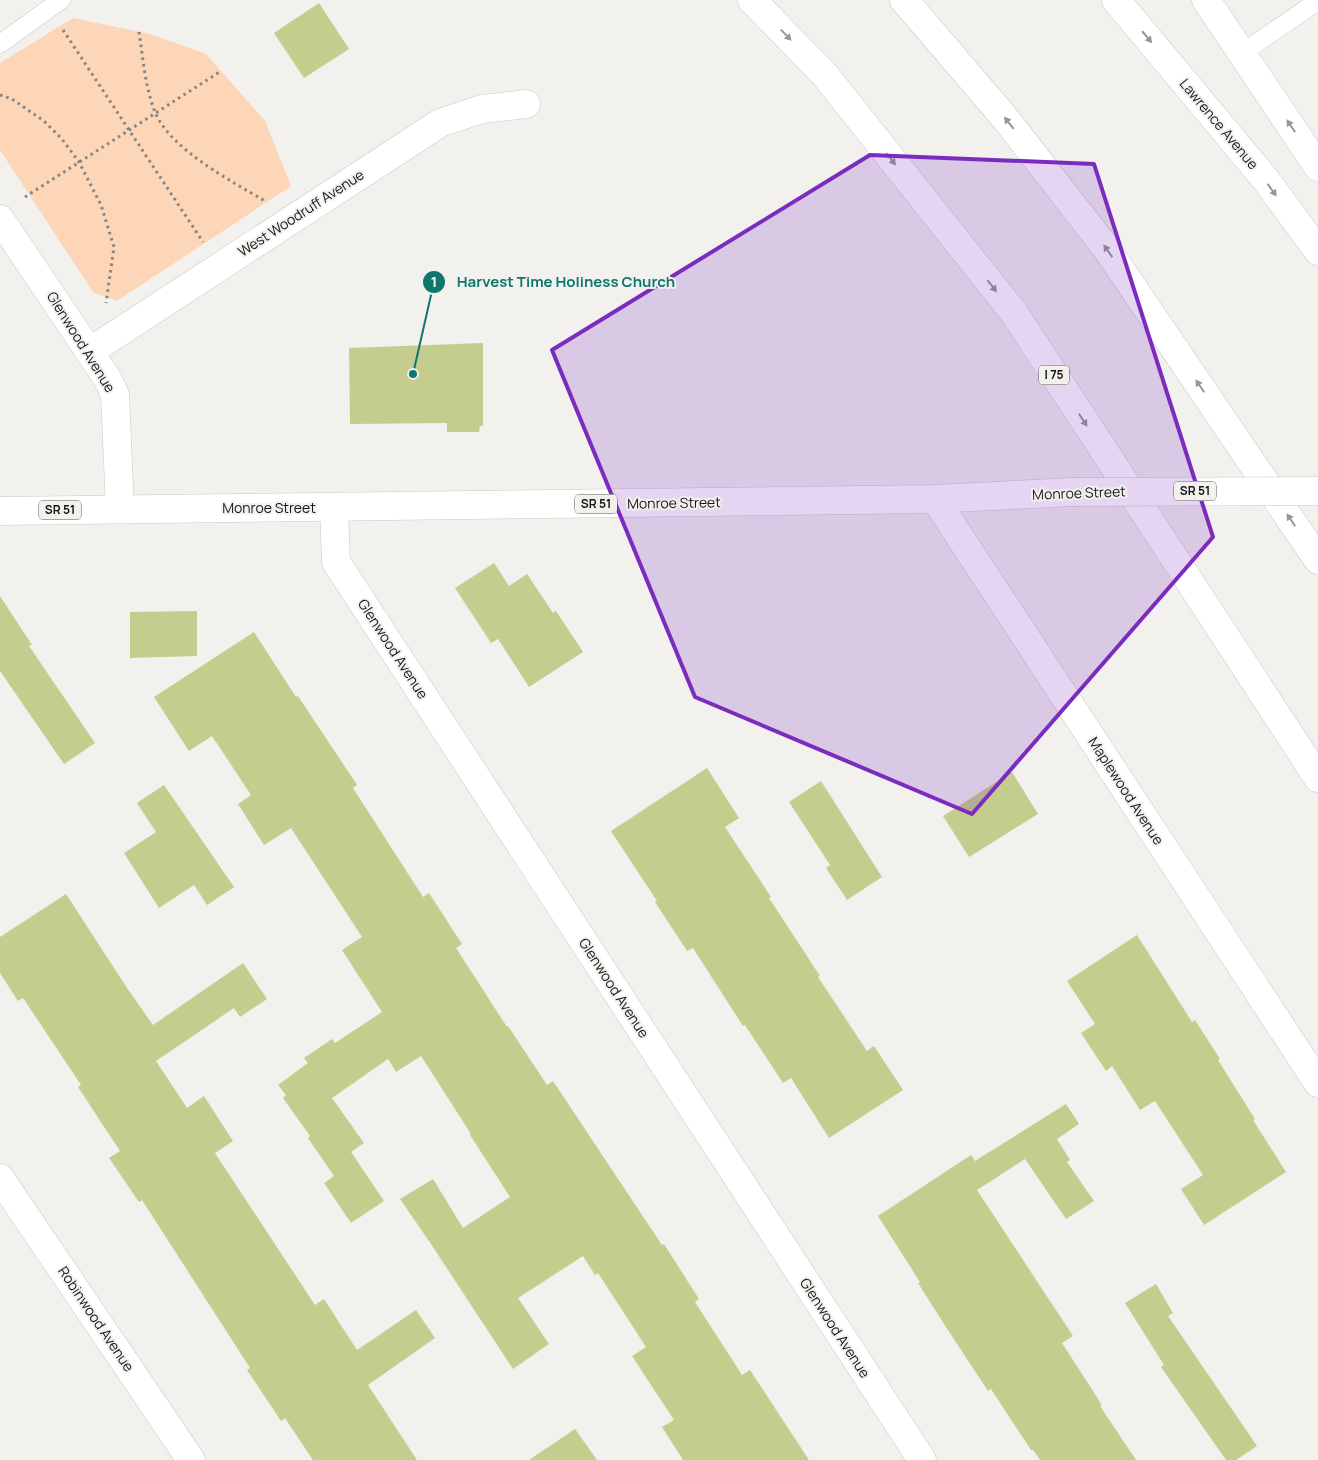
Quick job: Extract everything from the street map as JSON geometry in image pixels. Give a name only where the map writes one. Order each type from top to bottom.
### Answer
[{"type":"main road","name":"I 75","points":[[752,0],[825,75],[1014,314],[1318,778]]},
{"type":"main road","points":[[904,0],[1005,118],[1106,248],[1318,560]]},
{"type":"main road","name":"Lawrence Avenue","points":[[1116,0],[1266,180],[1318,251]]},
{"type":"main road","points":[[1206,0],[1318,167]]},
{"type":"main road","name":"West Woodruff Avenue","points":[[89,352],[440,123],[482,109],[526,104]]},
{"type":"main road","name":"Glenwood Avenue","points":[[0,219],[106,378],[115,395],[120,510]]},
{"type":"main road","name":"Monroe Street","points":[[0,511],[935,499],[1072,492],[1318,491]]},
{"type":"main road","name":"Maplewood Avenue","points":[[935,499],[1318,1083]]},
{"type":"main road","name":"Glenwood Avenue","points":[[334,508],[336,562],[922,1460]]},
{"type":"main road","points":[[1301,754],[1318,782]]},
{"type":"main road","name":"Robinwood Avenue","points":[[0,1178],[192,1460]]},
{"type":"lane","points":[[1242,53],[1318,1]]},
{"type":"lane","points":[[0,44],[55,4]]},
{"type":"path","points":[[55,4],[129,130],[220,266]]},
{"type":"path","points":[[139,32],[146,77],[156,112],[170,135],[213,170],[272,205]]},
{"type":"path","points":[[25,197],[221,71]]},
{"type":"path","points":[[0,95],[12,100],[44,121],[62,139],[78,162],[101,205],[114,247],[106,303]]},
{"type":"highlighted area","points":[[870,155],[1094,164],[1213,537],[972,814],[695,697],[552,350]]},
{"type":"shaded area","points":[[73,18],[150,34],[206,54],[265,121],[291,186],[117,301],[93,292],[0,150],[0,63]]},
{"type":"building","points":[[319,3],[349,49],[304,78],[274,33]]},
{"type":"building","points":[[483,343],[483,426],[480,426],[479,432],[447,432],[447,423],[350,424],[349,348]]},
{"type":"building","points":[[494,563],[509,586],[527,574],[553,613],[556,611],[583,652],[529,687],[498,639],[491,643],[455,588]]},
{"type":"building","points":[[0,596],[32,645],[29,646],[95,743],[64,764],[0,671]]},
{"type":"building","points":[[197,611],[197,656],[130,658],[130,612]]},
{"type":"building","points":[[254,632],[357,785],[353,788],[423,897],[429,893],[462,944],[456,948],[507,1027],[547,1085],[553,1081],[662,1245],[664,1244],[699,1299],[695,1302],[742,1375],[750,1370],[809,1460],[683,1460],[662,1427],[674,1420],[632,1356],[646,1347],[598,1273],[595,1275],[583,1256],[518,1298],[549,1344],[513,1369],[400,1199],[433,1179],[463,1228],[510,1197],[421,1056],[396,1072],[388,1059],[332,1098],[364,1143],[351,1152],[384,1201],[351,1223],[324,1183],[334,1176],[308,1138],[310,1136],[283,1098],[286,1095],[278,1085],[308,1063],[304,1058],[332,1039],[335,1043],[382,1012],[342,950],[362,937],[291,828],[264,845],[238,804],[251,795],[212,736],[189,751],[154,697]]},
{"type":"building","points":[[707,768],[739,818],[725,827],[820,976],[818,977],[867,1051],[874,1046],[903,1090],[829,1138],[791,1078],[783,1083],[745,1025],[743,1026],[693,948],[687,951],[611,831]]},
{"type":"building","points":[[1012,772],[1038,814],[969,857],[943,816]]},
{"type":"building","points":[[821,781],[882,877],[847,900],[826,868],[830,865],[789,802]]},
{"type":"building","points":[[164,785],[234,887],[207,905],[194,885],[159,908],[124,853],[156,832],[137,803]]},
{"type":"building","points":[[66,894],[153,1025],[243,963],[267,999],[240,1017],[234,1008],[156,1061],[187,1108],[204,1096],[233,1141],[215,1153],[315,1305],[324,1299],[357,1350],[416,1310],[435,1338],[368,1385],[417,1460],[313,1460],[285,1418],[281,1421],[247,1370],[250,1368],[142,1200],[139,1202],[109,1158],[120,1151],[78,1087],[81,1085],[23,998],[18,1001],[0,973],[0,937]]},
{"type":"building","points":[[1137,935],[1192,1022],[1195,1020],[1220,1059],[1218,1060],[1255,1119],[1253,1120],[1286,1172],[1204,1225],[1181,1189],[1203,1175],[1155,1101],[1140,1110],[1112,1066],[1106,1071],[1081,1033],[1095,1024],[1067,981]]},
{"type":"building","points":[[1066,1104],[1079,1124],[1057,1139],[1070,1160],[1067,1162],[1094,1201],[1066,1219],[1025,1159],[977,1190],[1073,1336],[1062,1343],[1102,1405],[1100,1406],[1136,1460],[1040,1460],[1031,1450],[991,1389],[988,1391],[918,1283],[920,1282],[878,1216],[971,1155],[975,1161]]},
{"type":"building","points":[[1156,1284],[1173,1313],[1168,1316],[1257,1446],[1236,1460],[1226,1460],[1161,1367],[1164,1365],[1125,1303]]},
{"type":"building","points":[[575,1429],[597,1460],[529,1460]]},
{"type":"place","name":"Harvest Time Holiness Church","points":[[413,374]]}]
